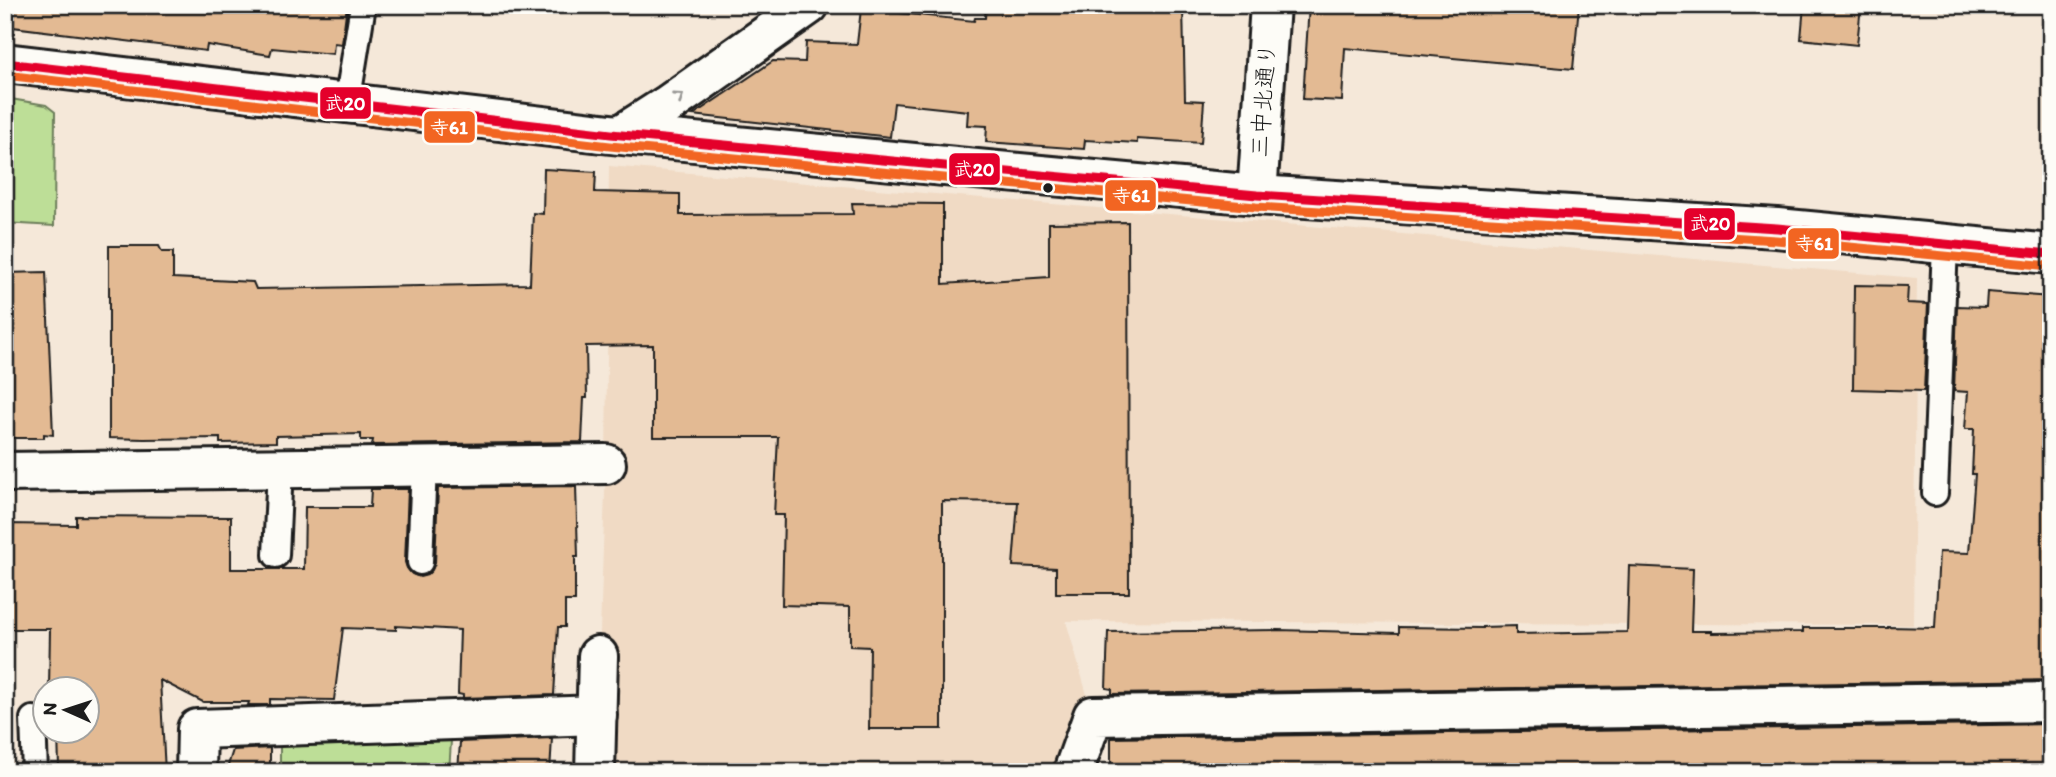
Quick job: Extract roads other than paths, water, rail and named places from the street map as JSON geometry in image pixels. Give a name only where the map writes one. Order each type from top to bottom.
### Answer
[{"type":"street","points":[[622,134],[809,5]]},
{"type":"street","name":"三中北通り","points":[[1256,195],[1270,5]]},
{"type":"street","points":[[5,63],[722,145],[1256,195],[1777,228],[2051,254]]},
{"type":"street","points":[[5,472],[606,464]]},
{"type":"street","points":[[595,772],[598,656]]},
{"type":"street","points":[[1073,772],[1093,716],[2051,702]]},
{"type":"street","points":[[196,772],[197,729],[597,715]]},
{"type":"lane","points":[[347,104],[363,5]]},
{"type":"lane","points":[[1935,494],[1945,244]]},
{"type":"lane","points":[[420,562],[424,466]]},
{"type":"lane","points":[[276,555],[280,468]]},
{"type":"lane","points":[[34,746],[35,772]]}]
